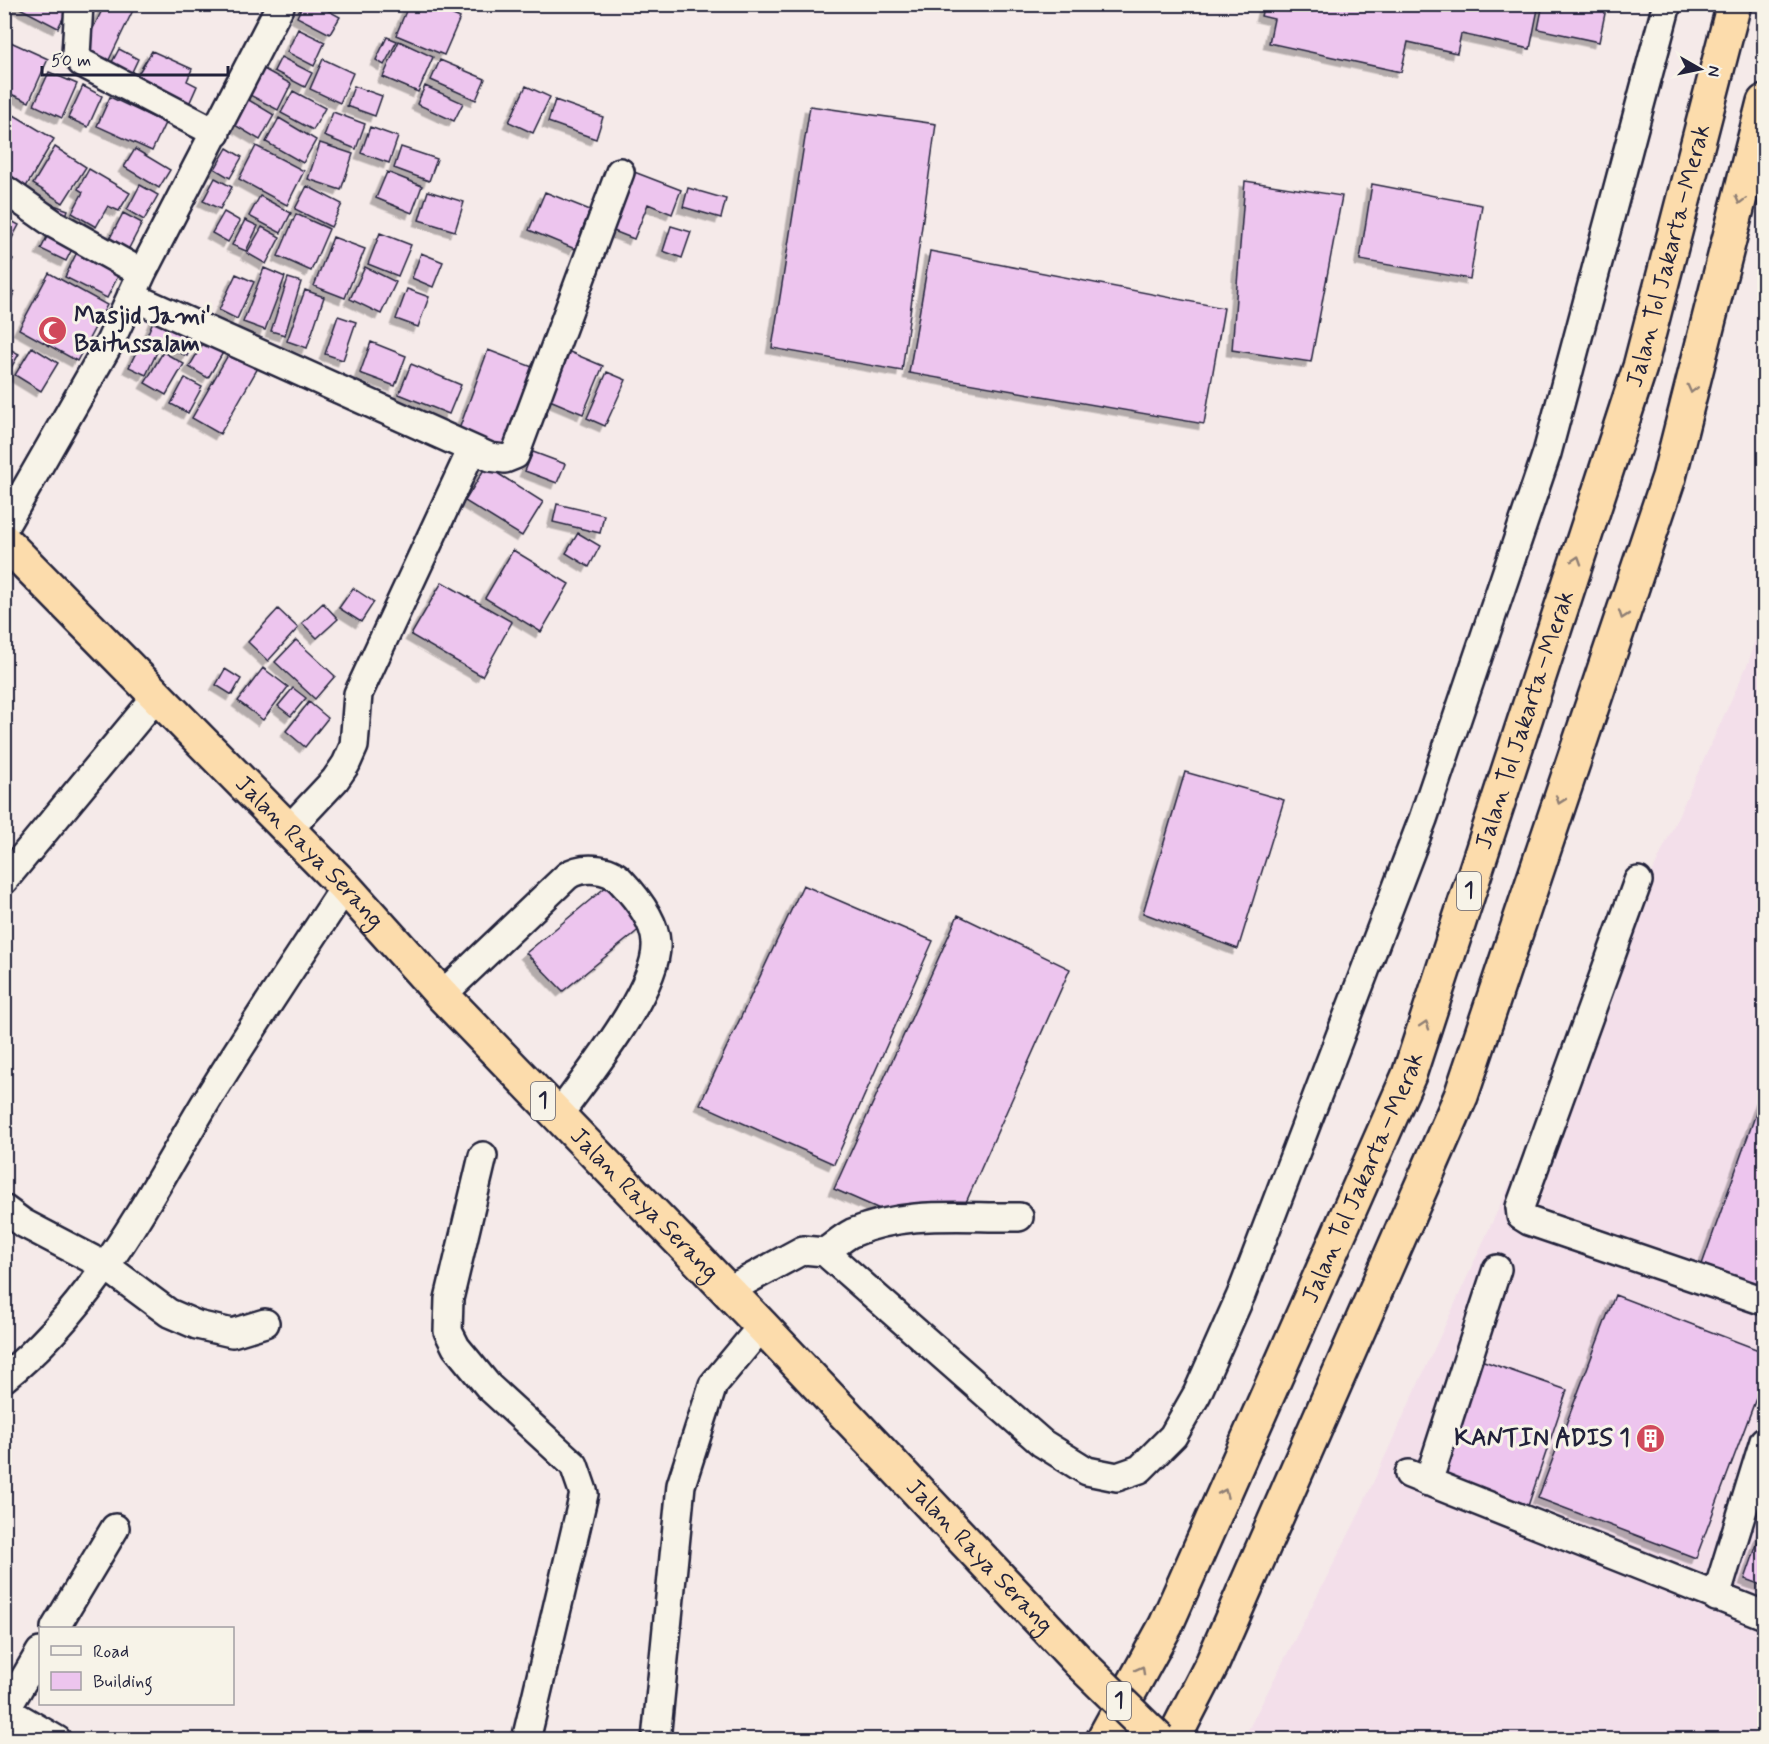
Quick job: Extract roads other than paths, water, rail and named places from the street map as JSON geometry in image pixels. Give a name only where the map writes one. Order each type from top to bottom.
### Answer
[{"type":"highway","name":"Jalan Tol Jakarta–Merak","points":[[1103,1740],[1166,1625],[1409,1074],[1640,367],[1734,4]]},
{"type":"highway","points":[[1173,1740],[1212,1664],[1461,1096],[1669,477],[1764,102]]},
{"type":"highway","name":"Jalan Raya Serang","points":[[4,541],[345,887],[442,995],[762,1326],[1080,1663],[1159,1740]]},
{"type":"street","points":[[79,4],[76,55],[82,63],[216,133]]},
{"type":"street","points":[[4,527],[110,342],[136,284],[281,4]]},
{"type":"street","points":[[727,1291],[803,1250],[825,1252],[1042,1443],[1087,1471],[1117,1477],[1140,1469],[1173,1436],[1197,1394],[1241,1295],[1423,819],[1547,453],[1667,4]]},
{"type":"street","points":[[4,189],[136,284],[471,448],[490,457],[505,459],[515,455],[620,172]]},
{"type":"street","points":[[288,830],[346,764],[354,746],[358,694],[471,448]]},
{"type":"street","points":[[4,880],[156,697]]},
{"type":"street","points":[[442,995],[576,869],[598,870],[620,879],[651,921],[657,941],[656,959],[627,1018],[558,1116]]},
{"type":"street","points":[[1638,881],[1520,1207],[1521,1216],[1529,1221],[1764,1301]]},
{"type":"street","points":[[4,1378],[26,1361],[71,1313],[107,1267],[230,1063],[345,887]]},
{"type":"street","points":[[483,1156],[449,1299],[448,1331],[456,1347],[489,1387],[574,1464],[584,1494],[526,1740]]},
{"type":"street","points":[[4,1209],[23,1223],[107,1267],[168,1312],[197,1325],[232,1333],[265,1323]]},
{"type":"street","points":[[825,1252],[851,1234],[920,1217],[1019,1217]]},
{"type":"street","points":[[1497,1269],[1419,1478],[1764,1615]]},
{"type":"street","points":[[656,1740],[681,1485],[713,1386],[762,1326]]},
{"type":"street","points":[[1716,1597],[1764,1441]]},
{"type":"street","points":[[56,1627],[115,1528]]},
{"type":"street","points":[[39,1655],[5,1709],[57,1740]]},
{"type":"place","name":"Masjid Jami' Baitussalam","points":[[53,330]]},
{"type":"place","name":"KANTIN ADIS 1","points":[[1651,1438]]}]
